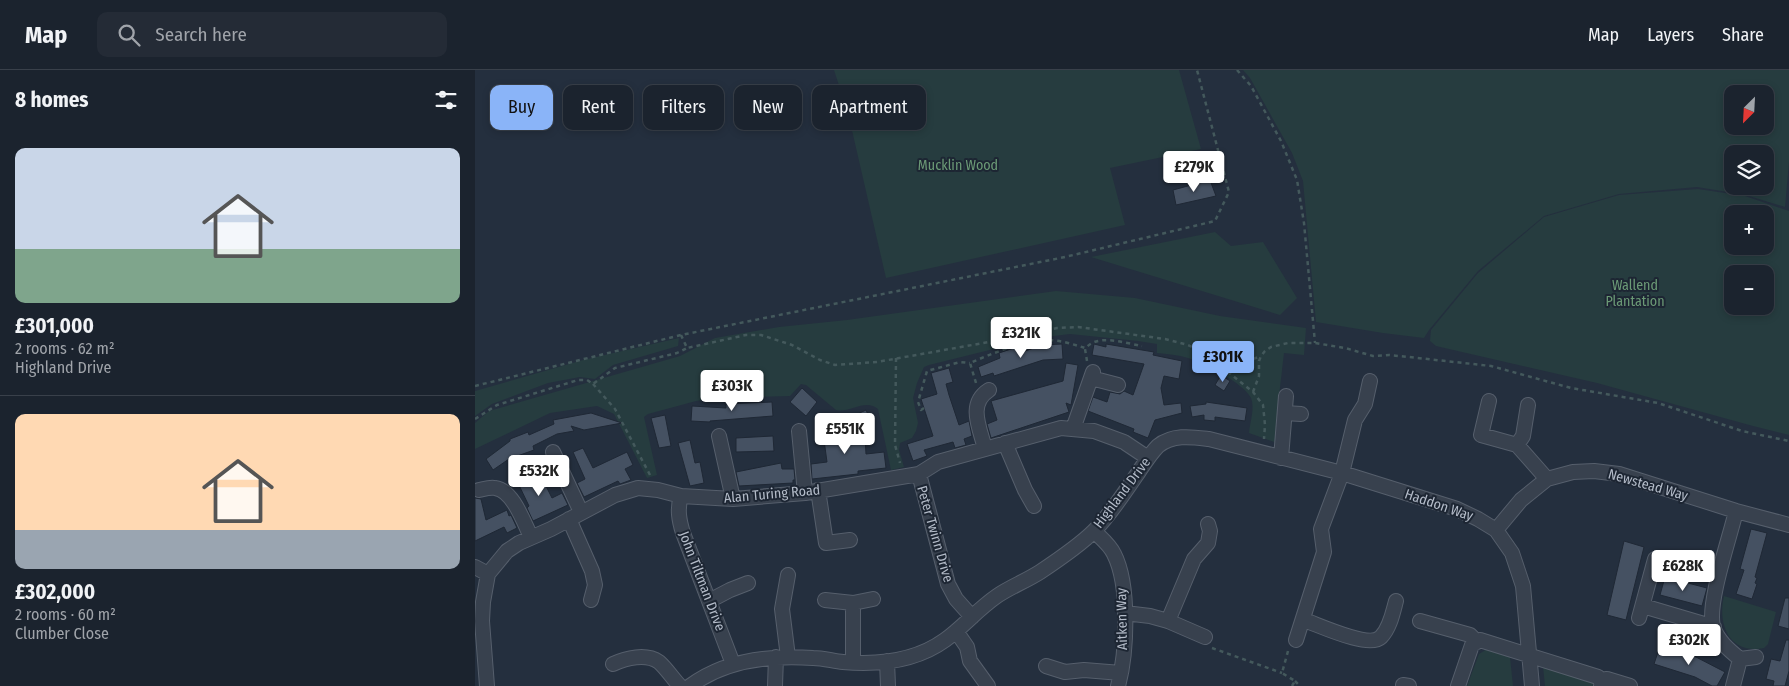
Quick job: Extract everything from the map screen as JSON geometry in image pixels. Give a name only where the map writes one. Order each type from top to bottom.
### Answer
[{"type":"street","points":[[1073,429],[1092,375],[1118,385]]},
{"type":"street","points":[[1296,640],[1304,620],[1324,552],[1321,529],[1342,473],[1355,420],[1365,404],[1365,385]]},
{"type":"street","points":[[985,394],[977,401],[975,410],[985,449]]},
{"type":"street","points":[[1281,458],[1286,396]]},
{"type":"street","points":[[1489,401],[1481,436],[1517,445],[1547,479]]},
{"type":"street","points":[[1517,445],[1523,436],[1528,405]]},
{"type":"street","points":[[1285,413],[1301,414]]},
{"type":"street","name":"Alan Turing Road","points":[[487,686],[482,622],[488,574],[507,551],[519,543],[615,495],[638,488],[658,490],[681,496],[733,499],[811,492],[919,474],[938,462],[1061,428],[1094,431],[1124,442],[1148,458]]},
{"type":"street","points":[[799,430],[811,492],[826,543],[850,540]]},
{"type":"street","points":[[719,436],[733,499]]},
{"type":"street","name":"Highland Drive","points":[[690,686],[700,679],[733,664],[782,657],[853,662],[887,661],[913,656],[931,649],[956,631],[996,597],[1040,572],[1094,531],[1148,458],[1159,446],[1172,439],[1187,436],[1209,439],[1281,458]]},
{"type":"street","points":[[1005,443],[1025,490],[1035,506]]},
{"type":"street","points":[[553,452],[581,512]]},
{"type":"street","name":"Haddon Way","points":[[1281,458],[1342,473],[1457,510],[1478,519],[1496,530],[1512,553],[1523,586],[1532,686]]},
{"type":"street","name":"Newstead Way","points":[[1496,530],[1521,500],[1547,479],[1573,472],[1594,471],[1619,474],[1789,526]]},
{"type":"street","name":"Peter Twinn Drive","points":[[919,474],[948,584],[956,599],[971,617]]},
{"type":"street","points":[[479,490],[495,488],[507,493],[514,502],[531,537]]},
{"type":"street","name":"John Tiltman Drive","points":[[681,496],[678,504],[678,514],[683,533],[733,664]]},
{"type":"street","points":[[1736,511],[1711,614],[1714,628],[1727,649],[1740,659],[1756,657]]},
{"type":"street","points":[[569,519],[592,571],[595,585],[591,600]]},
{"type":"street","points":[[1168,621],[1194,559],[1208,543],[1208,524]]},
{"type":"street","name":"Aitken Way","points":[[1094,531],[1114,553],[1121,573],[1125,612],[1120,680]]},
{"type":"street","points":[[1655,559],[1641,612],[1714,628]]},
{"type":"street","points":[[475,567],[488,574]]},
{"type":"street","points":[[775,686],[782,657],[782,609],[788,575]]},
{"type":"street","points":[[709,601],[748,583]]},
{"type":"street","points":[[825,600],[853,602],[873,599]]},
{"type":"street","points":[[1304,620],[1363,641],[1377,641],[1383,636],[1396,600]]},
{"type":"street","points":[[853,602],[853,662]]},
{"type":"street","points":[[1125,612],[1168,621],[1205,637]]},
{"type":"street","points":[[1420,621],[1470,635],[1477,642]]},
{"type":"street","points":[[956,631],[967,647],[970,661],[988,686]]},
{"type":"street","points":[[1458,686],[1472,645],[1480,640],[1598,677],[1601,683],[1607,678],[1630,686]]},
{"type":"street","points":[[613,664],[621,660],[647,657],[658,662],[680,686]]},
{"type":"street","points":[[1733,686],[1740,659]]},
{"type":"street","points":[[887,661],[888,686]]},
{"type":"street","points":[[1046,666],[1065,672],[1084,670],[1120,680]]},
{"type":"path","points":[[475,386],[681,334],[1065,257],[1215,221],[1229,192],[1197,70]]},
{"type":"path","points":[[1237,70],[1251,86],[1281,141],[1297,180],[1304,223],[1315,343]]},
{"type":"path","points":[[593,384],[615,368],[677,353],[687,348],[747,335],[761,335],[792,345],[820,360],[835,365],[877,362],[1057,328],[1078,326],[1165,339],[1188,345],[1203,352],[1253,392],[1263,405],[1265,426],[1263,453]]},
{"type":"path","points":[[681,334],[687,348]]},
{"type":"path","points":[[924,408],[921,410],[919,402],[927,371],[960,362],[970,363],[1043,340],[1069,342],[1085,348]]},
{"type":"path","points":[[1085,348],[1089,344],[1100,340],[1142,346]]},
{"type":"path","points":[[1214,362],[1217,360],[1230,362],[1244,361],[1261,356],[1275,346],[1288,343],[1315,343],[1345,348],[1373,356],[1389,355],[1428,358],[1491,366],[1571,388],[1658,403],[1742,432],[1789,441]]},
{"type":"path","points":[[1085,348],[1087,365],[1092,375]]},
{"type":"path","points":[[1253,392],[1259,376],[1261,356]]},
{"type":"path","points":[[896,358],[895,445],[901,468],[900,478]]},
{"type":"path","points":[[970,363],[985,394]]},
{"type":"path","points":[[475,419],[497,405],[549,388],[578,380],[587,380],[593,384],[615,409],[658,490]]},
{"type":"path","points":[[1205,637],[1213,649],[1282,673],[1295,681],[1299,686]]},
{"type":"path","points":[[1282,673],[1289,648],[1296,640]]},
{"type":"path","points":[[1292,686],[1295,681]]},
{"type":"green space","name":"Mucklin Wood","points":[[834,70],[1179,70],[1201,149],[1110,168],[1125,225],[886,278],[852,130],[926,130],[926,85],[839,85]]},
{"type":"green space","points":[[1243,70],[1789,70],[1789,162],[1785,207],[1746,195],[1774,195],[1774,145],[1724,145],[1724,191],[1697,187],[1619,194],[1544,216],[1478,271],[1424,338],[1316,322],[1303,181],[1292,153],[1250,78]]},
{"type":"green space","name":"Wallend Plantation","points":[[1698,189],[1724,193],[1724,195],[1745,196],[1771,205],[1724,205],[1724,255],[1774,255],[1774,206],[1789,211],[1789,435],[1597,383],[1436,346],[1430,341],[1431,330],[1478,273],[1544,217],[1619,195]]},
{"type":"green space","points":[[1215,232],[1231,246],[1263,242],[1297,298],[1280,315],[1091,257]]},
{"type":"green space","points":[[1056,291],[1135,298],[1220,316],[1306,328],[1304,355],[1284,353],[1279,396],[1277,443],[1249,433],[1252,411],[1251,398],[1240,386],[1213,369],[1188,358],[1157,353],[1157,344],[1070,334],[1038,338],[924,367],[913,398],[918,423],[916,431],[912,438],[900,443],[899,450],[904,467],[891,470],[878,409],[873,406],[863,405],[847,410],[836,410],[806,385],[801,384],[790,396],[719,398],[696,401],[648,414],[644,417],[657,475],[647,478],[614,414],[597,406],[550,413],[475,449],[475,423],[489,411],[680,356],[715,338],[779,327],[847,320]]},
{"type":"green space","points":[[679,338],[678,346],[613,365],[595,379],[580,377],[548,383],[492,404],[475,416],[475,391],[583,360]]},
{"type":"green space","points":[[1724,596],[1776,612],[1768,644],[1764,648],[1752,649],[1742,647],[1729,636],[1723,617]]},
{"type":"green space","points":[[1487,649],[1510,657],[1513,686],[1467,686],[1479,654]]},
{"type":"green space","points":[[1543,666],[1593,682],[1595,686],[1545,686]]},
{"type":"building","points":[[1210,180],[1216,196],[1176,205],[1173,190]]},
{"type":"building","points":[[1062,344],[1063,359],[1043,360],[994,376],[993,373],[981,377],[978,367],[1000,358],[999,353],[1020,346],[1022,352],[1043,345]]},
{"type":"building","points":[[1094,344],[1106,347],[1106,344],[1154,352],[1153,355],[1182,361],[1179,379],[1164,376],[1161,388],[1164,405],[1181,403],[1182,413],[1155,420],[1148,438],[1133,432],[1134,429],[1088,411],[1093,397],[1107,402],[1110,392],[1120,394],[1124,391],[1133,395],[1144,364],[1092,355]]},
{"type":"building","points":[[1066,363],[1078,365],[1071,405],[1066,403],[1069,412],[991,438],[987,424],[997,420],[991,401],[1063,381]]},
{"type":"building","points":[[949,368],[953,382],[946,384],[959,425],[969,421],[972,436],[964,439],[966,445],[955,448],[953,442],[924,450],[927,456],[913,461],[907,444],[933,436],[921,399],[937,394],[931,373]]},
{"type":"building","points":[[1221,375],[1230,381],[1224,391],[1215,385]]},
{"type":"building","points":[[802,388],[817,402],[806,416],[790,402]]},
{"type":"building","points":[[772,402],[773,416],[710,422],[691,421],[692,406],[726,408],[726,404]]},
{"type":"building","points":[[1206,402],[1247,408],[1245,421],[1215,417],[1215,421],[1204,420],[1204,415],[1192,417],[1190,406],[1206,404]]},
{"type":"building","points":[[866,410],[873,426],[859,432],[851,417]]},
{"type":"building","points":[[591,413],[622,423],[584,430],[571,426],[574,431],[557,434],[533,446],[534,450],[509,459],[493,470],[486,459],[510,441],[510,439],[528,432],[529,435],[554,424],[553,420]]},
{"type":"building","points":[[665,415],[671,446],[659,448],[651,418]]},
{"type":"building","points":[[832,417],[836,439],[865,437],[866,454],[884,452],[886,468],[858,471],[858,474],[812,479],[811,464],[827,462],[821,418]]},
{"type":"building","points":[[773,436],[774,451],[736,452],[736,438]]},
{"type":"building","points":[[690,440],[695,463],[700,462],[704,483],[690,486],[678,443]]},
{"type":"building","points":[[583,448],[593,468],[627,452],[633,465],[625,469],[631,480],[620,484],[618,481],[584,497],[577,483],[585,479],[573,452]]},
{"type":"building","points":[[781,463],[782,469],[794,469],[795,480],[793,480],[793,483],[739,486],[736,472]]},
{"type":"building","points":[[539,472],[552,498],[562,493],[568,505],[533,521],[527,508],[529,506],[516,479],[526,474],[528,477]]},
{"type":"building","points":[[475,498],[481,499],[486,520],[507,510],[517,528],[507,533],[504,527],[475,541]]},
{"type":"building","points":[[1751,529],[1767,533],[1755,577],[1757,578],[1755,583],[1757,584],[1752,599],[1736,594],[1744,570],[1740,569]]},
{"type":"building","points":[[1624,541],[1644,547],[1626,620],[1607,615]]},
{"type":"building","points":[[1665,577],[1707,588],[1702,606],[1660,595]]},
{"type":"building","points":[[1785,598],[1789,598],[1789,629],[1778,626]]},
{"type":"building","points":[[1786,640],[1789,640],[1789,671],[1785,686],[1773,686],[1774,681],[1766,679],[1771,659],[1780,661]]},
{"type":"building","points":[[1660,646],[1696,657],[1725,672],[1717,686],[1712,686],[1695,677],[1654,664]]}]
